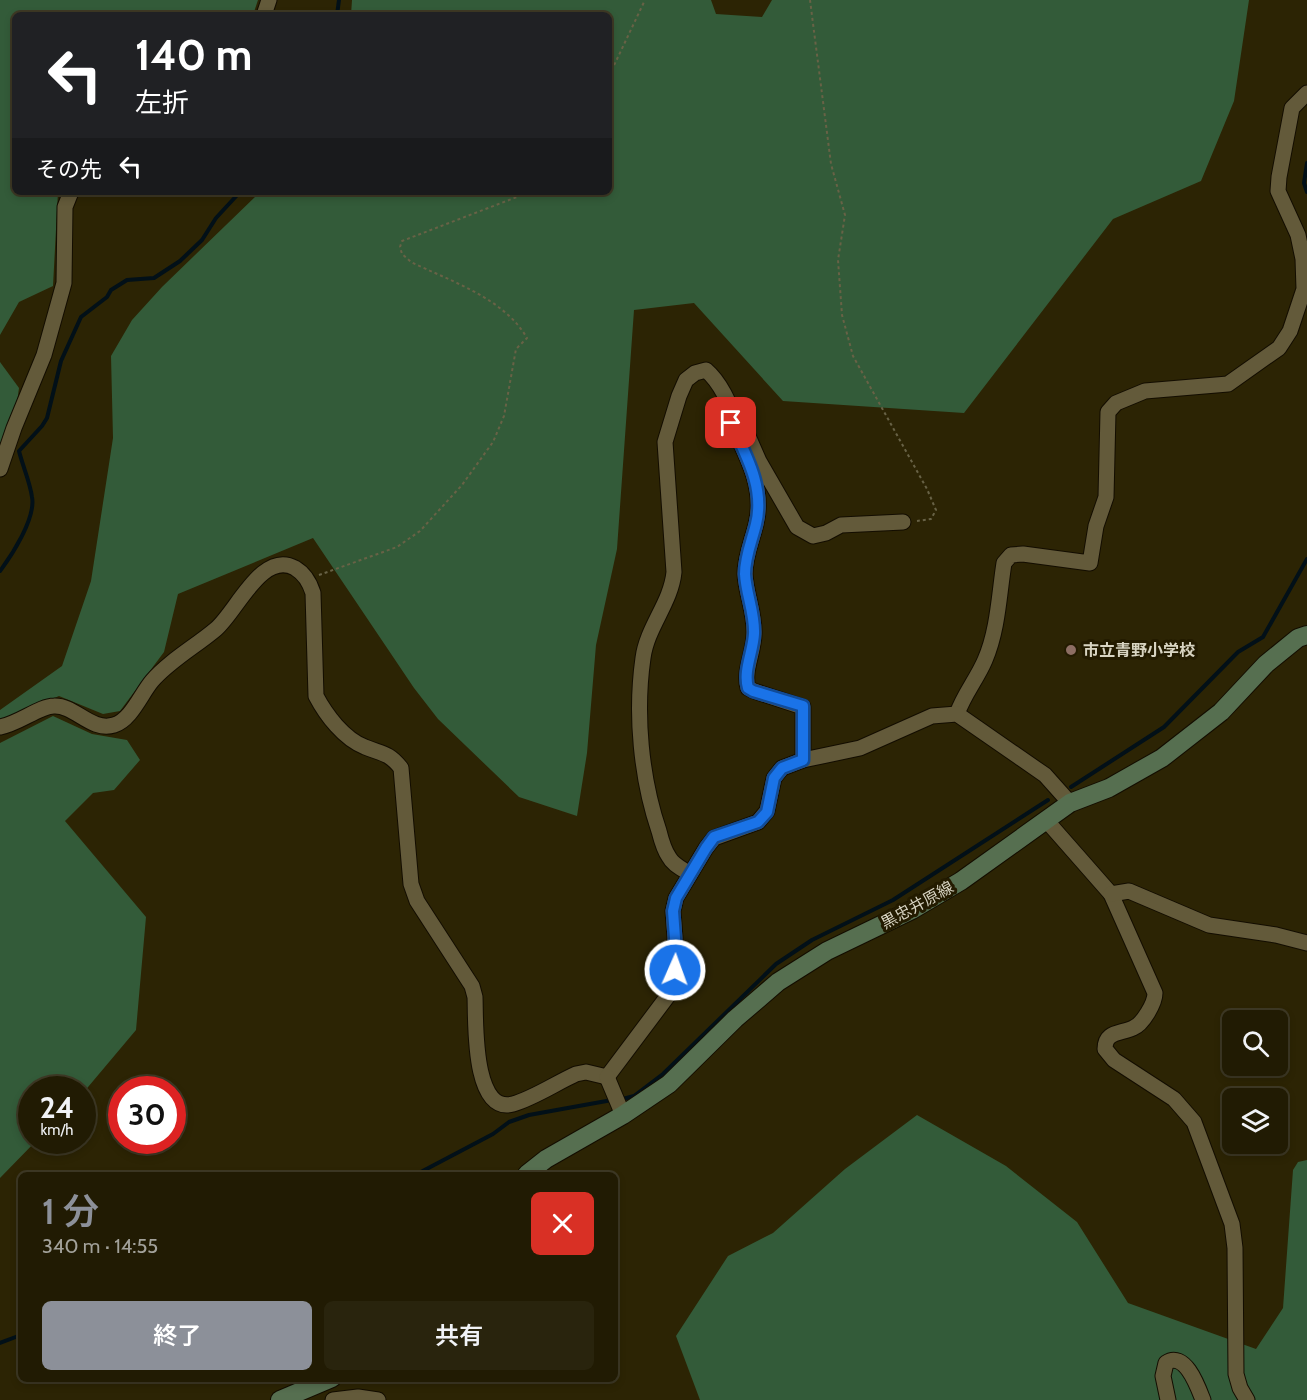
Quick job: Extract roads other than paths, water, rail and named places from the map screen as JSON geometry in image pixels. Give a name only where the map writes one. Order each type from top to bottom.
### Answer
[{"type":"main road","name":"黒忠井原線","points":[[530,1172],[577,1140],[619,1105],[669,1084],[735,1019],[778,982],[827,951],[912,910],[961,881],[1070,803],[1108,788],[1162,758],[1221,712],[1266,664],[1298,638],[1307,635]]},
{"type":"main road","points":[[280,1400],[323,1382]]},
{"type":"street","points":[[957,714],[963,697],[986,659],[995,629],[1004,563],[1011,555],[1023,554],[1090,563],[1096,526],[1106,497],[1108,412],[1116,403],[1145,391],[1228,384],[1279,348],[1290,331],[1304,289],[1303,260],[1298,235],[1278,190],[1292,108],[1307,93]]},
{"type":"street","points":[[0,469],[44,355],[64,283],[65,207],[70,195]]},
{"type":"street","points":[[690,874],[669,858],[662,842],[653,813],[639,732],[643,657],[650,635],[673,585],[674,572],[664,442],[678,396],[686,380],[695,373],[706,370],[714,377],[736,421]]},
{"type":"street","points":[[803,760],[803,706],[753,691],[748,688],[746,681],[754,635],[745,575],[747,554],[759,507],[758,491],[748,460],[731,423],[741,420],[759,461],[797,527],[804,533],[813,536],[826,533],[841,525],[903,522]]},
{"type":"street","points":[[0,727],[14,724],[55,705],[88,721],[104,726],[114,725],[124,719],[154,679],[218,627],[261,573],[276,564],[289,565],[299,571],[309,582],[314,593],[316,696],[322,708],[351,740],[364,747],[390,755],[401,768],[411,884],[417,901],[472,986],[475,997],[479,1072],[488,1092],[499,1102],[512,1104],[576,1074],[586,1072],[607,1077]]},
{"type":"street","points":[[607,1077],[670,993],[675,970],[673,911],[676,898],[714,837],[758,822],[767,812],[774,778],[782,768],[803,760],[860,748],[932,716],[957,714],[1045,775],[1070,803]]},
{"type":"street","points":[[1046,820],[1111,894],[1155,993],[1155,1002],[1136,1028],[1111,1034],[1105,1041],[1105,1049],[1114,1060],[1174,1099],[1194,1122],[1232,1224],[1235,1248],[1236,1374],[1247,1400]]},
{"type":"street","points":[[1111,894],[1129,891],[1209,925],[1276,935],[1307,943]]},
{"type":"street","points":[[607,1077],[619,1105]]},
{"type":"street","points":[[1168,1400],[1163,1376],[1166,1363],[1171,1360],[1178,1361],[1187,1368],[1203,1400]]},
{"type":"street","points":[[333,1400],[358,1397],[378,1400]]},
{"type":"waterway","points":[[337,12],[339,0]]},
{"type":"waterway","points":[[1307,163],[1304,183],[1307,192]]},
{"type":"waterway","points":[[0,571],[22,536],[32,506],[30,486],[19,451],[47,418],[61,361],[81,317],[107,297],[111,290],[127,280],[154,278],[180,261],[202,240],[216,218],[237,195]]},
{"type":"waterway","points":[[1071,787],[1164,727],[1238,652],[1263,637],[1307,559]]},
{"type":"waterway","points":[[619,1100],[634,1096],[663,1074],[776,964],[812,940],[893,900],[1048,800]]},
{"type":"waterway","points":[[421,1172],[493,1134],[509,1122],[529,1115],[612,1100]]},
{"type":"waterway","points":[[0,1343],[18,1336]]},
{"type":"place","name":"市立青野小学校","points":[[1071,650]]}]
